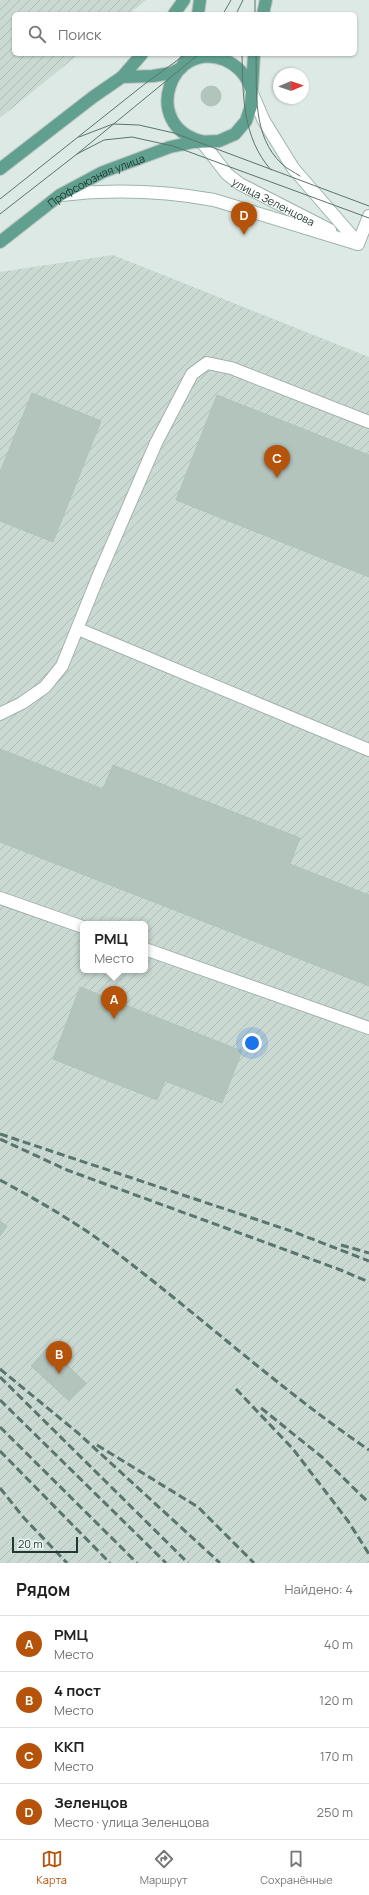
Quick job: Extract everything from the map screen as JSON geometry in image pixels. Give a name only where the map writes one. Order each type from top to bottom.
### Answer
[{"type":"main road","points":[[175,12],[184,0]]},
{"type":"main road","points":[[198,12],[200,0]]},
{"type":"main road","points":[[263,12],[266,0]]},
{"type":"main road","points":[[0,169],[93,96],[122,77],[140,56]]},
{"type":"main road","name":"Профсоюзная улица","points":[[0,242],[60,195],[103,172],[170,147],[198,141],[223,140],[240,129],[248,118],[251,106],[254,56]]},
{"type":"main road","points":[[122,77],[164,75],[196,59],[209,57],[230,62],[243,74],[248,81],[251,90]]},
{"type":"main road","points":[[183,65],[168,92],[168,111],[178,128],[198,141]]},
{"type":"main road","name":"улица Зеленцова","points":[[251,90],[270,132],[293,168],[364,246]]},
{"type":"main road","name":"улица Зеленцова","points":[[198,141],[227,174],[240,184],[364,246]]},
{"type":"main road","points":[[60,195],[115,191],[162,192],[191,196],[214,200],[364,246],[369,216]]},
{"type":"main road","points":[[0,714],[22,703],[45,687],[62,666],[101,570],[156,443],[192,374],[208,363],[231,368],[369,422]]},
{"type":"main road","points":[[78,629],[369,750]]},
{"type":"main road","points":[[0,898],[80,926]]},
{"type":"main road","points":[[148,950],[369,1028]]},
{"type":"shaded area","points":[[0,0],[146,0],[131,12],[12,12],[12,56],[77,56],[0,118]]},
{"type":"shaded area","points":[[113,255],[369,357],[369,1563],[0,1563],[0,272]]},
{"type":"building","points":[[211,86],[218,89],[221,96],[218,103],[211,106],[204,103],[201,96],[204,89]]},
{"type":"building","points":[[32,393],[101,421],[53,542],[0,521],[0,472]]},
{"type":"building","points":[[217,395],[369,455],[369,577],[176,500]]},
{"type":"building","points":[[0,749],[103,789],[113,765],[300,838],[290,864],[369,895],[369,986],[0,842]]},
{"type":"building","points":[[80,987],[242,1051],[222,1103],[165,1081],[157,1100],[53,1059]]},
{"type":"building","points":[[0,1221],[7,1226],[0,1236]]},
{"type":"building","points":[[48,1347],[86,1383],[69,1401],[31,1366]]},
{"type":"tram line","points":[[224,12],[231,0]]},
{"type":"tram line","points":[[237,12],[243,0]]},
{"type":"tram line","points":[[255,0],[255,12]]},
{"type":"tram line","points":[[0,199],[146,83],[183,56]]},
{"type":"tram line","points":[[0,214],[77,154],[197,56]]},
{"type":"tram line","points":[[242,56],[244,100],[249,130],[261,157],[271,170]]},
{"type":"tram line","points":[[256,56],[258,113],[265,140],[272,153],[282,164],[300,176]]},
{"type":"tram line","points":[[79,137],[113,124],[139,125],[174,133],[369,206]]},
{"type":"tram line","points":[[77,154],[104,140],[132,137],[173,146],[369,218]]},
{"type":"railway","points":[[0,1134],[294,1232],[369,1261]]},
{"type":"railway","points":[[0,1139],[67,1170],[338,1269],[369,1282]]},
{"type":"railway","points":[[0,1180],[55,1211],[109,1247],[302,1401],[369,1450]]},
{"type":"railway","points":[[341,1245],[369,1253]]},
{"type":"railway","points":[[0,1369],[78,1433],[220,1563]]},
{"type":"railway","points":[[0,1377],[188,1563]]},
{"type":"railway","points":[[236,1389],[293,1449],[348,1521],[369,1554]]},
{"type":"railway","points":[[0,1400],[166,1563]]},
{"type":"railway","points":[[261,1408],[322,1457],[369,1503]]},
{"type":"railway","points":[[0,1427],[137,1563]]},
{"type":"railway","points":[[97,1445],[198,1507],[254,1563]]},
{"type":"railway","points":[[0,1451],[110,1563]]},
{"type":"railway","points":[[0,1488],[24,1518],[67,1563]]},
{"type":"place","name":"Зеленцов","points":[[244,235]]},
{"type":"place","name":"ККП","points":[[277,478]]},
{"type":"place","name":"РМЦ","points":[[114,1019]]},
{"type":"place","name":"4 пост","points":[[59,1374]]}]
